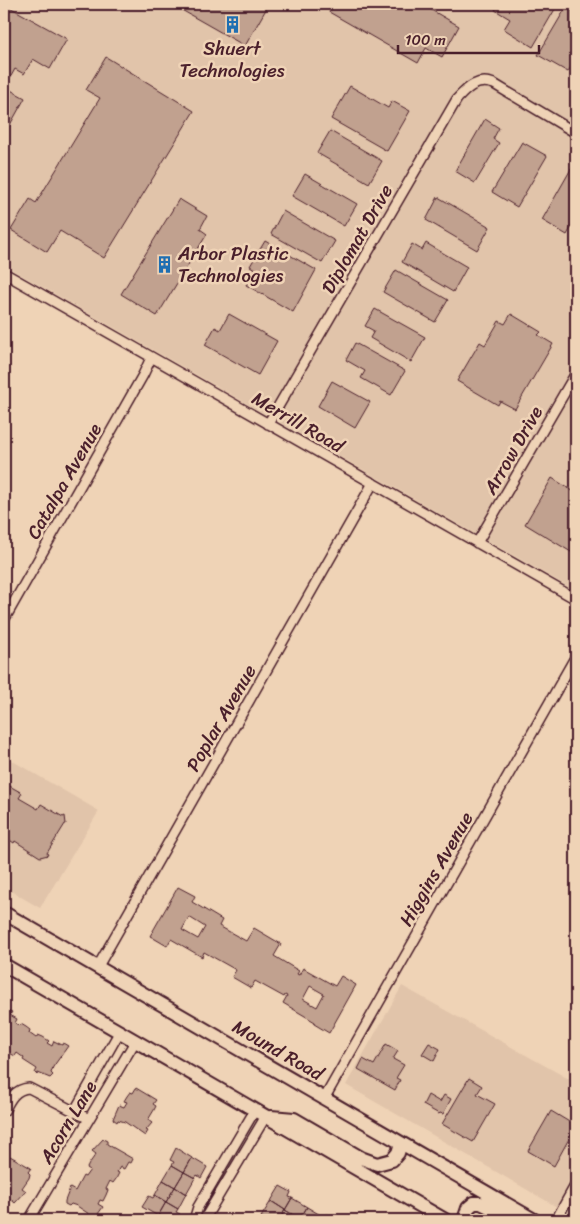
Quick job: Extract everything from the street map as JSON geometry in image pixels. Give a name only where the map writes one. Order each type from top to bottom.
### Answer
[{"type":"main road","name":"Mound Road","points":[[4,913],[534,1220]]},
{"type":"main road","points":[[4,964],[445,1220]]},
{"type":"main road","points":[[261,1113],[294,1119],[361,1158],[377,1164],[392,1160],[398,1153],[401,1143]]},
{"type":"main road","points":[[464,1220],[468,1208],[474,1203],[481,1203],[516,1220]]},
{"type":"street","name":"Diplomat Drive","points":[[268,424],[457,99],[469,87],[485,80],[502,88],[576,133]]},
{"type":"street","name":"Merrill Road","points":[[4,273],[576,600]]},
{"type":"street","name":"Catalpa Avenue","points":[[4,620],[143,376],[151,358]]},
{"type":"street","name":"Arrow Drive","points":[[477,543],[576,373]]},
{"type":"street","name":"Poplar Avenue","points":[[97,968],[373,484]]},
{"type":"street","name":"Higgins Avenue","points":[[324,1098],[576,656]]},
{"type":"street","name":"Acorn Lane","points":[[74,1112],[120,1031]]},
{"type":"street","name":"Acorn Lane","points":[[29,1220],[136,1040]]},
{"type":"street","points":[[4,1111],[15,1093],[21,1089],[29,1088],[89,1118]]},
{"type":"street","points":[[194,1220],[198,1207],[261,1113]]},
{"type":"street","points":[[204,1220],[261,1113]]},
{"type":"street","points":[[556,1220],[576,1184]]},
{"type":"shaded area","points":[[4,4],[576,4],[576,591],[4,265]]},
{"type":"shaded area","points":[[4,756],[99,811],[40,908],[4,887]]},
{"type":"shaded area","points":[[402,986],[576,1083],[576,1218],[346,1085]]},
{"type":"building","points":[[4,4],[67,39],[50,69],[33,59],[24,74],[15,69],[5,87],[25,98],[6,132],[4,131]]},
{"type":"building","name":"Shuert Technologies","points":[[171,4],[269,4],[245,46]]},
{"type":"building","points":[[334,4],[421,4],[459,26],[442,57],[426,48],[418,63],[329,12]]},
{"type":"building","points":[[498,4],[558,4],[533,47],[504,29],[510,19],[495,10]]},
{"type":"building","points":[[568,4],[576,5],[576,58],[568,72],[538,55]]},
{"type":"building","points":[[106,57],[194,111],[104,258],[60,231],[47,252],[11,230],[30,199],[36,203],[100,98],[86,90]]},
{"type":"building","points":[[350,86],[388,108],[392,101],[410,111],[387,151],[331,119]]},
{"type":"building","points":[[485,119],[499,128],[493,139],[499,143],[475,183],[455,171]]},
{"type":"building","points":[[330,131],[382,161],[369,183],[317,153]]},
{"type":"building","points":[[522,142],[547,156],[517,207],[492,192]]},
{"type":"building","points":[[571,169],[576,172],[576,219],[567,235],[542,220]]},
{"type":"building","points":[[305,174],[357,204],[344,226],[292,196]]},
{"type":"building","points":[[438,197],[490,227],[477,250],[426,220]]},
{"type":"building","name":"Arbor Plastic Technologies","points":[[179,199],[207,216],[200,229],[207,234],[157,316],[121,294]]},
{"type":"building","points":[[283,211],[335,241],[322,263],[271,234]]},
{"type":"building","points":[[265,241],[316,270],[293,312],[246,285],[255,269],[250,266]]},
{"type":"building","points":[[426,243],[467,267],[453,292],[402,262],[412,244],[422,250]]},
{"type":"building","points":[[396,270],[448,300],[435,322],[383,292]]},
{"type":"building","points":[[375,309],[425,337],[411,362],[370,338],[374,331],[365,326]]},
{"type":"building","points":[[229,314],[277,341],[258,375],[205,345],[215,327],[220,330]]},
{"type":"building","points":[[511,314],[541,332],[538,335],[553,344],[515,409],[500,401],[498,405],[457,381],[480,342],[485,345],[499,321],[505,324]]},
{"type":"building","points":[[355,343],[405,371],[391,395],[361,378],[365,371],[346,360]]},
{"type":"building","points":[[332,381],[370,402],[355,428],[318,406]]},
{"type":"building","points":[[552,478],[576,493],[576,555],[525,524]]},
{"type":"building","points":[[5,781],[6,784],[22,793],[19,798],[38,809],[41,804],[63,817],[65,816],[66,824],[47,853],[48,855],[40,857],[15,841],[14,843],[4,834]]},
{"type":"building","points":[[178,887],[195,896],[192,902],[222,920],[219,926],[246,941],[254,928],[281,944],[274,956],[299,971],[297,974],[299,975],[303,968],[335,986],[341,976],[356,985],[329,1033],[314,1024],[315,1022],[283,1003],[287,996],[285,995],[284,997],[255,981],[251,988],[232,977],[236,970],[204,952],[202,957],[171,939],[167,946],[150,936]],"holes":[[[189,917],[205,927],[198,939],[182,930]],[[310,986],[324,994],[317,1007],[303,999]]]},
{"type":"building","points":[[7,1010],[12,1012],[10,1015],[17,1019],[15,1023],[26,1027],[30,1030],[29,1033],[36,1038],[38,1035],[43,1037],[52,1046],[54,1041],[68,1046],[53,1067],[51,1073],[53,1075],[50,1078],[38,1073],[37,1075],[35,1073],[37,1069],[23,1060],[24,1058],[17,1053],[15,1056],[4,1050],[4,1016]]},
{"type":"building","points":[[429,1043],[440,1049],[434,1061],[422,1054]]},
{"type":"building","points":[[386,1044],[398,1051],[393,1059],[404,1065],[396,1078],[400,1080],[395,1090],[358,1069],[363,1059],[374,1065]]},
{"type":"building","points":[[469,1078],[482,1086],[477,1094],[495,1104],[473,1142],[442,1124]]},
{"type":"building","points":[[136,1088],[156,1100],[153,1104],[156,1106],[148,1120],[152,1123],[146,1130],[148,1131],[145,1136],[125,1122],[118,1120],[117,1122],[113,1119],[119,1105],[124,1107],[127,1102],[124,1101],[127,1096],[130,1092],[133,1093]]},
{"type":"building","points":[[428,1095],[440,1102],[444,1095],[451,1099],[443,1114],[439,1114],[423,1105]]},
{"type":"building","points":[[551,1111],[576,1126],[554,1166],[528,1151]]},
{"type":"building","points":[[103,1139],[107,1141],[107,1144],[133,1159],[131,1163],[128,1162],[124,1169],[120,1167],[113,1183],[110,1181],[103,1201],[100,1200],[98,1204],[103,1207],[98,1214],[101,1215],[98,1220],[77,1206],[65,1204],[65,1201],[70,1188],[75,1191],[83,1176],[85,1177],[90,1170],[87,1168],[96,1154],[92,1151]]},
{"type":"building","points":[[176,1148],[192,1158],[184,1172],[172,1165],[174,1162],[170,1160]]},
{"type":"building","points":[[10,1156],[31,1168],[28,1172],[30,1174],[29,1178],[22,1188],[26,1191],[15,1203],[4,1193],[4,1161],[7,1161]]},
{"type":"building","points":[[192,1158],[207,1167],[201,1178],[197,1175],[195,1178],[184,1172]]},
{"type":"building","points":[[172,1165],[184,1172],[175,1187],[163,1180]]},
{"type":"building","points":[[184,1172],[195,1178],[186,1194],[175,1187]]},
{"type":"building","points":[[163,1180],[175,1187],[166,1202],[155,1195]]},
{"type":"building","points":[[280,1186],[291,1192],[289,1197],[292,1198],[285,1210],[271,1201]]},
{"type":"building","points":[[175,1187],[186,1194],[178,1209],[166,1202]]},
{"type":"building","points":[[155,1195],[166,1202],[158,1216],[142,1207],[149,1196],[153,1198]]},
{"type":"building","points":[[292,1198],[307,1207],[300,1219],[285,1210]]},
{"type":"building","points":[[271,1201],[285,1210],[279,1220],[267,1220],[261,1217]]},
{"type":"building","points":[[166,1202],[178,1209],[176,1212],[180,1214],[176,1220],[165,1220],[158,1216]]},
{"type":"building","points":[[307,1207],[322,1216],[319,1220],[300,1219]]},
{"type":"building","points":[[285,1210],[300,1219],[279,1220]]},
{"type":"building","points":[[327,1214],[338,1220],[319,1220]]},
{"type":"place","name":"Shuert Technologies","points":[[232,25]]},
{"type":"place","name":"Arbor Plastic Technologies","points":[[164,264]]}]
